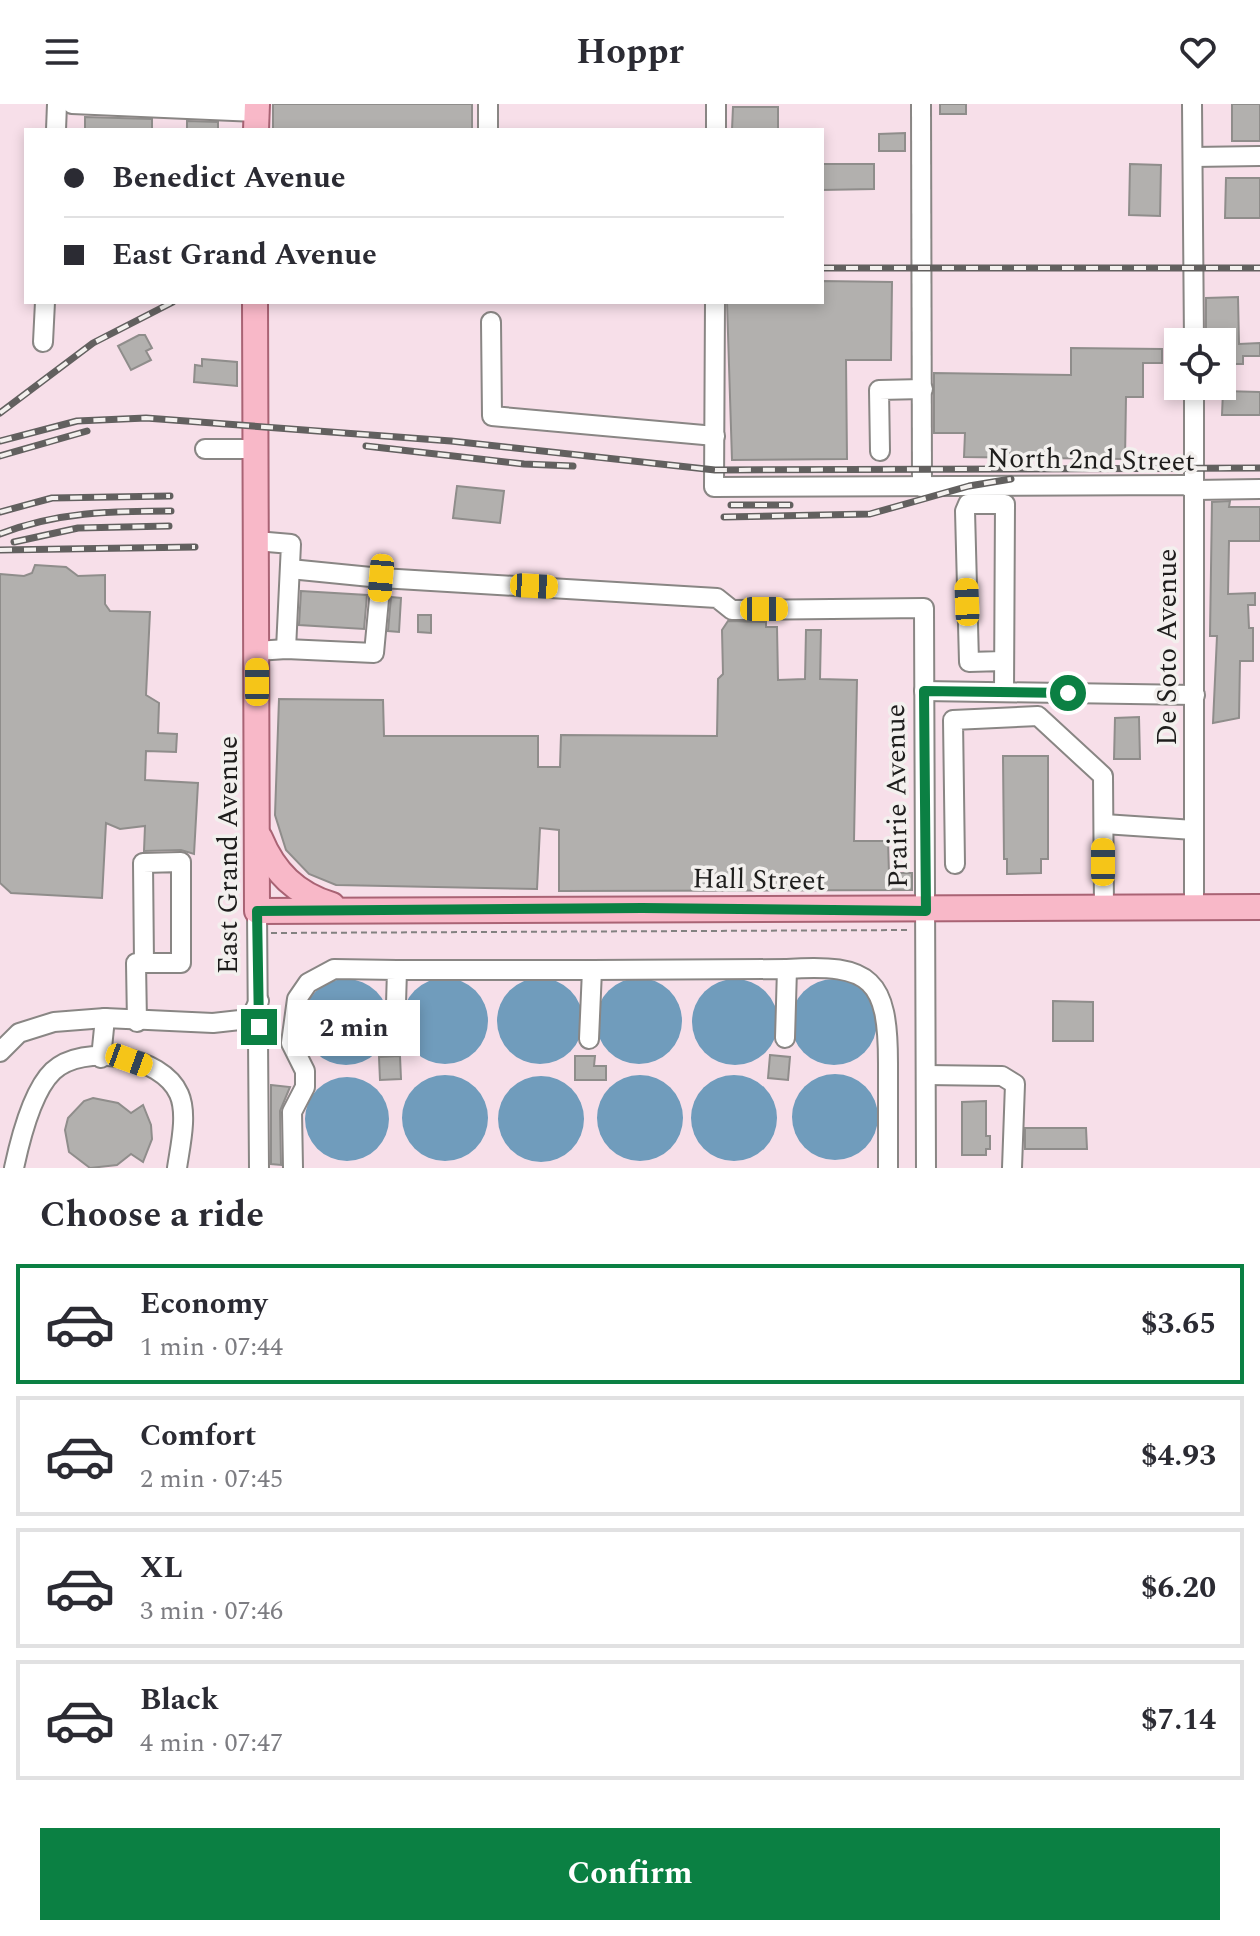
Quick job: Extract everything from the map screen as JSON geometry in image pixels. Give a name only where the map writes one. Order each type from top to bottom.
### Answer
[{"type":"main road","name":"East Grand Avenue","points":[[255,304],[257,911]]},
{"type":"main road","points":[[258,834],[274,865],[293,886],[319,901],[342,908]]},
{"type":"main road","name":"Hall Street","points":[[257,911],[342,908],[926,911],[1260,907]]},
{"type":"street","points":[[56,128],[57,104]]},
{"type":"street","points":[[72,104],[257,115]]},
{"type":"street","points":[[488,104],[488,128]]},
{"type":"street","points":[[716,104],[716,128]]},
{"type":"street","points":[[921,104],[922,487]]},
{"type":"street","points":[[1192,104],[1194,328]]},
{"type":"street","points":[[1193,157],[1260,156]]},
{"type":"street","points":[[43,342],[45,304]]},
{"type":"street","points":[[491,322],[492,416],[715,442],[715,304]]},
{"type":"street","points":[[880,451],[879,390],[923,389]]},
{"type":"street","name":"De Soto Avenue","points":[[1194,400],[1194,908]]},
{"type":"street","name":"North 2nd Street","points":[[715,442],[714,487],[1185,485],[1194,490],[1260,489]]},
{"type":"street","points":[[205,449],[255,449]]},
{"type":"street","points":[[1003,661],[969,662],[965,511],[968,504],[1005,504],[1004,692]]},
{"type":"street","points":[[256,541],[291,544],[286,649]]},
{"type":"street","points":[[257,651],[286,649],[374,653],[381,578],[290,569]]},
{"type":"street","name":"Prairie Avenue","points":[[381,578],[687,595],[717,598],[732,610],[924,608],[926,1168]]},
{"type":"street","points":[[924,691],[1195,695]]},
{"type":"street","points":[[955,864],[953,720],[1038,716],[1103,776],[1104,909]]},
{"type":"street","points":[[1104,824],[1194,830]]},
{"type":"street","points":[[137,1022],[136,963],[144,963],[181,963],[181,862],[143,863],[144,963]]},
{"type":"street","name":"East Grand Avenue","points":[[257,911],[259,1168]]},
{"type":"street","points":[[293,1168],[292,1112],[305,1087],[305,1071],[291,1043],[297,999],[308,983],[334,969],[787,969],[841,970],[857,975],[881,995],[888,1029],[888,1168]]},
{"type":"street","points":[[785,1038],[787,969]]},
{"type":"street","points":[[395,1038],[397,970]]},
{"type":"street","points":[[589,1039],[592,970]]},
{"type":"street","points":[[0,1052],[19,1033],[42,1025],[105,1018],[137,1022],[240,1020],[252,1015],[259,1001]]},
{"type":"street","points":[[101,1058],[105,1018]]},
{"type":"street","points":[[14,1168],[24,1125],[50,1073],[65,1062],[101,1058],[129,1060],[157,1070],[171,1081],[181,1097],[177,1168]]},
{"type":"street","points":[[926,1075],[1002,1076],[1015,1084],[1012,1168]]},
{"type":"path","points":[[275,933],[903,930]]},
{"type":"shaded area","points":[[0,104],[1260,104],[1260,1168],[0,1168]]},
{"type":"water","points":[[445,978],[469,985],[481,997],[488,1021],[481,1045],[469,1057],[445,1064],[421,1057],[409,1045],[402,1021],[409,997],[421,985]]},
{"type":"water","points":[[540,978],[564,985],[576,997],[583,1021],[576,1045],[564,1057],[540,1064],[516,1057],[504,1045],[497,1021],[504,997],[516,985]]},
{"type":"water","points":[[639,978],[663,985],[675,997],[682,1021],[675,1045],[663,1057],[639,1064],[615,1057],[603,1045],[596,1021],[603,997],[615,985]]},
{"type":"water","points":[[346,979],[370,986],[382,998],[389,1022],[382,1046],[370,1058],[346,1065],[322,1058],[310,1046],[303,1022],[310,998],[322,986]]},
{"type":"water","points":[[735,979],[759,986],[771,998],[778,1022],[771,1046],[759,1058],[735,1065],[711,1058],[699,1046],[692,1022],[699,998],[711,986]]},
{"type":"water","points":[[834,979],[858,986],[870,998],[877,1022],[870,1046],[858,1058],[834,1065],[810,1058],[798,1046],[791,1022],[798,998],[810,986]]},
{"type":"water","points":[[835,1074],[859,1081],[871,1093],[878,1117],[871,1141],[859,1153],[835,1160],[811,1153],[799,1141],[792,1117],[799,1093],[811,1081]]},
{"type":"water","points":[[445,1075],[469,1082],[481,1094],[488,1118],[481,1142],[469,1154],[445,1161],[421,1154],[409,1142],[402,1118],[409,1094],[421,1082]]},
{"type":"water","points":[[640,1075],[664,1082],[676,1094],[683,1118],[676,1142],[664,1154],[640,1161],[616,1154],[604,1142],[597,1118],[604,1094],[616,1082]]},
{"type":"water","points":[[734,1075],[758,1082],[770,1094],[777,1118],[770,1142],[758,1154],[734,1161],[710,1154],[698,1142],[691,1118],[698,1094],[710,1082]]},
{"type":"water","points":[[541,1076],[565,1083],[577,1095],[584,1119],[577,1143],[565,1155],[541,1162],[517,1155],[505,1143],[498,1119],[505,1095],[517,1083]]},
{"type":"water","points":[[347,1077],[363,1080],[377,1089],[386,1103],[389,1119],[386,1135],[377,1149],[363,1158],[347,1161],[331,1158],[317,1149],[308,1135],[305,1119],[308,1103],[317,1089],[331,1080]]},
{"type":"building","points":[[273,104],[472,104],[472,128],[273,128]]},
{"type":"building","points":[[940,104],[966,104],[966,114],[940,114]]},
{"type":"building","points":[[1232,104],[1260,104],[1260,141],[1232,141]]},
{"type":"building","points":[[733,107],[778,107],[778,128],[732,128]]},
{"type":"building","points":[[85,117],[152,119],[152,128],[85,128]]},
{"type":"building","points":[[187,121],[218,122],[218,128],[187,128]]},
{"type":"building","points":[[905,133],[905,151],[879,151],[879,134]]},
{"type":"building","points":[[824,164],[874,164],[874,189],[824,190]]},
{"type":"building","points":[[1130,164],[1161,165],[1160,216],[1129,215]]},
{"type":"building","points":[[1226,178],[1260,178],[1260,218],[1225,218]]},
{"type":"building","points":[[824,281],[892,282],[891,360],[846,360],[847,459],[732,460],[727,304],[824,304]]},
{"type":"building","points":[[1238,297],[1239,344],[1260,343],[1260,356],[1243,356],[1243,364],[1236,364],[1236,328],[1206,328],[1206,298]]},
{"type":"building","points":[[145,335],[152,348],[146,351],[151,360],[131,370],[118,346]]},
{"type":"building","points":[[1071,348],[1162,349],[1162,363],[1143,363],[1143,397],[1126,397],[1125,459],[964,457],[965,433],[934,433],[934,373],[1071,375]]},
{"type":"building","points":[[202,359],[237,362],[237,386],[194,382],[195,365],[202,366]]},
{"type":"building","points":[[1236,391],[1260,392],[1260,415],[1222,415],[1223,400],[1236,400]]},
{"type":"building","points":[[457,486],[504,491],[500,523],[453,518]]},
{"type":"building","points":[[1230,501],[1229,507],[1260,507],[1260,541],[1229,541],[1228,594],[1255,593],[1255,605],[1248,605],[1249,628],[1253,628],[1253,661],[1240,661],[1239,718],[1213,723],[1217,636],[1210,636],[1212,502]]},
{"type":"building","points":[[35,565],[66,567],[78,576],[105,575],[105,604],[110,611],[150,612],[146,695],[159,703],[158,733],[177,734],[176,752],[146,751],[145,780],[198,783],[194,854],[181,850],[144,851],[145,826],[120,829],[106,823],[102,898],[11,893],[0,883],[0,574],[24,576],[32,573]]},
{"type":"building","points":[[301,591],[367,595],[364,629],[299,625]]},
{"type":"building","points":[[391,597],[401,598],[399,632],[388,631]]},
{"type":"building","points":[[418,615],[431,615],[431,633],[418,632]]},
{"type":"building","points":[[728,621],[766,622],[766,627],[777,627],[778,680],[805,679],[806,630],[821,630],[820,679],[857,680],[854,841],[888,841],[889,873],[912,873],[912,890],[559,891],[559,830],[540,828],[537,889],[336,885],[309,874],[286,850],[275,815],[279,699],[383,700],[384,736],[538,736],[538,767],[560,767],[561,735],[717,736],[718,679],[723,674],[722,630]]},
{"type":"building","points":[[1139,717],[1140,759],[1114,759],[1115,718]]},
{"type":"building","points":[[1003,756],[1048,756],[1048,859],[1041,859],[1041,873],[1007,874],[1007,859],[1004,859]]},
{"type":"building","points":[[1053,1001],[1093,1002],[1093,1041],[1053,1041]]},
{"type":"building","points":[[770,1055],[790,1057],[788,1080],[768,1078]]},
{"type":"building","points":[[400,1056],[401,1079],[380,1080],[379,1057]]},
{"type":"building","points":[[575,1056],[595,1056],[594,1066],[606,1066],[606,1080],[575,1080]]},
{"type":"building","points":[[271,1085],[290,1087],[280,1111],[281,1165],[271,1164]]},
{"type":"building","points":[[93,1098],[118,1103],[131,1113],[143,1105],[151,1125],[152,1139],[143,1162],[131,1154],[117,1165],[90,1168],[69,1152],[65,1130],[68,1118],[84,1101]]},
{"type":"building","points":[[986,1101],[986,1136],[990,1136],[990,1149],[986,1149],[986,1155],[962,1155],[962,1102]]},
{"type":"building","points":[[1025,1128],[1086,1128],[1087,1149],[1025,1149]]},
{"type":"railway","points":[[824,268],[1260,268]]},
{"type":"railway","points":[[0,413],[93,343],[169,304]]},
{"type":"railway","points":[[0,441],[77,421],[146,418],[451,441],[715,470],[1260,468]]},
{"type":"railway","points":[[0,456],[87,431]]},
{"type":"railway","points":[[366,446],[524,464],[573,466]]},
{"type":"railway","points":[[724,517],[870,514],[969,486],[1011,479]]},
{"type":"railway","points":[[0,512],[52,498],[170,496]]},
{"type":"railway","points":[[731,505],[790,505]]},
{"type":"railway","points":[[0,534],[63,517],[105,512],[171,511]]},
{"type":"railway","points":[[14,542],[78,528],[169,526]]},
{"type":"railway","points":[[0,550],[195,547]]},
{"type":"route","points":[[259,1027],[257,911],[642,908],[926,911],[924,691],[1068,693]]}]
